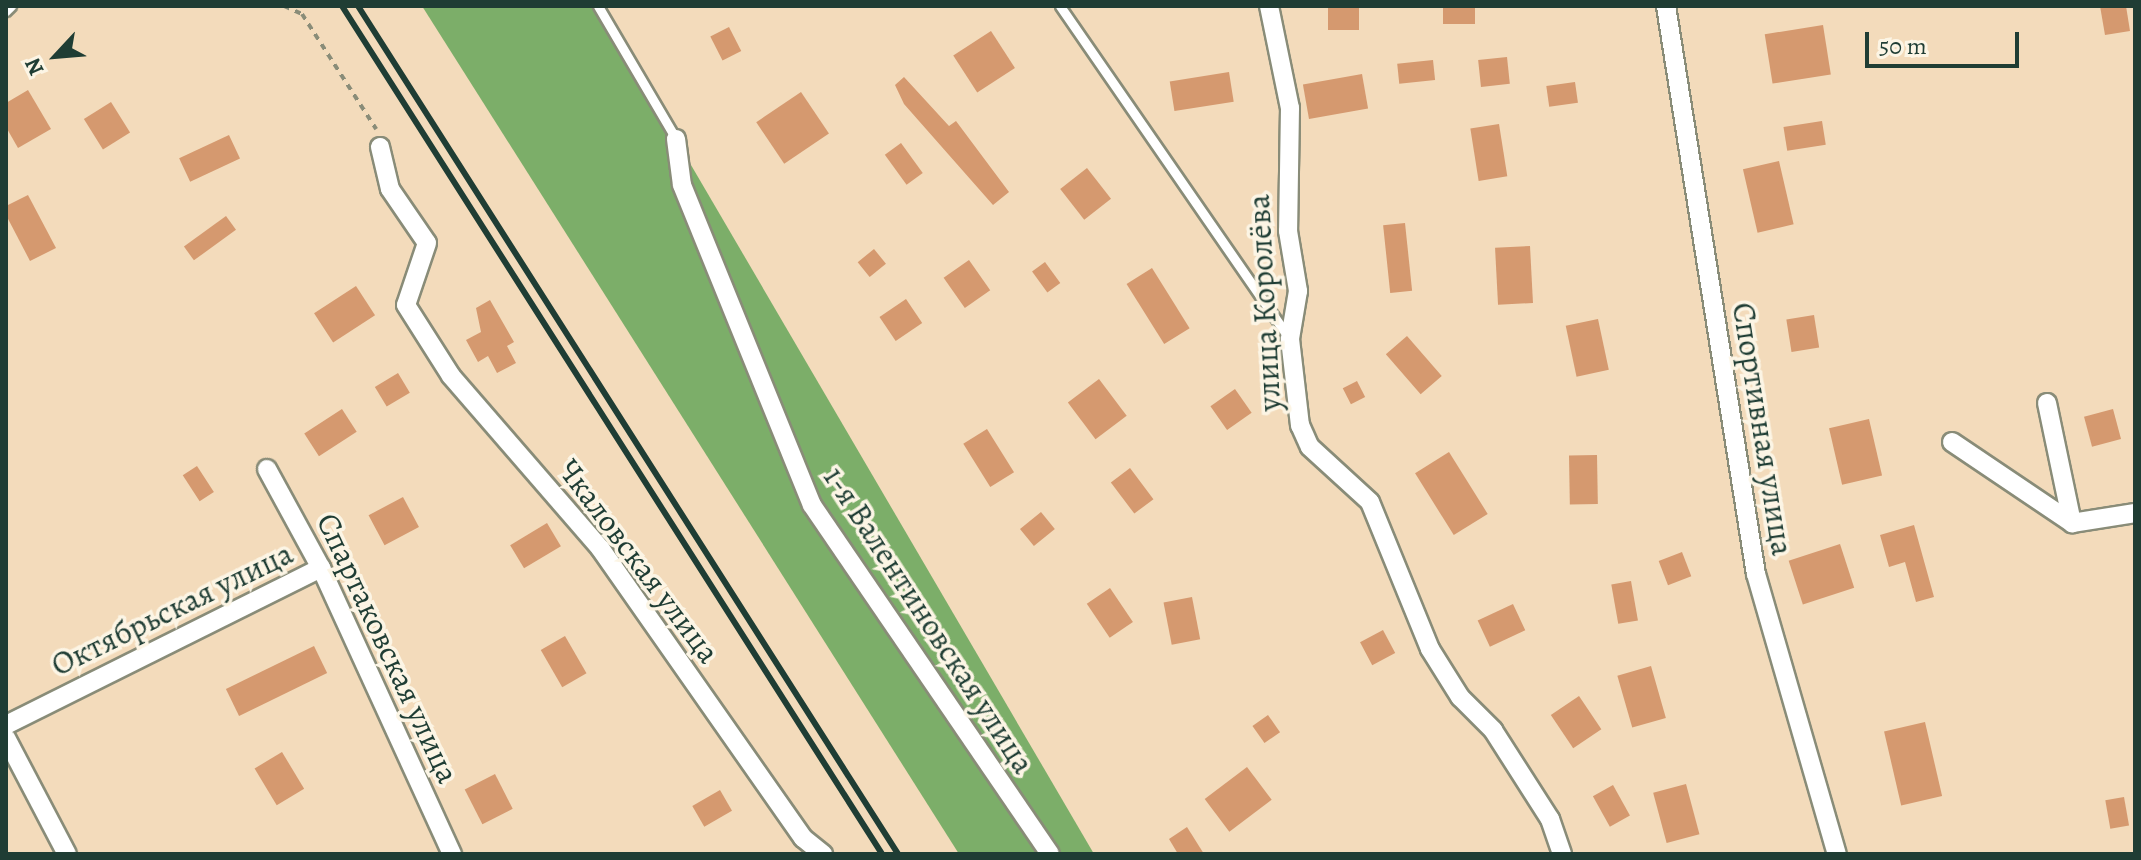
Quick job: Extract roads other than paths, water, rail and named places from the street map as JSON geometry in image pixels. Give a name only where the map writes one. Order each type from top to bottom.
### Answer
[{"type":"street","name":"улица Королёва","points":[[1269,6],[1290,108],[1288,231],[1298,291],[1290,339],[1300,425],[1310,447],[1370,502],[1430,649],[1460,697],[1493,730],[1550,819],[1562,854]]},
{"type":"street","name":"Спортивная улица","points":[[1666,6],[1756,574],[1837,854]]},
{"type":"street","name":"1-я Валентиновская улица","points":[[676,139],[682,185],[812,505],[1050,854]]},
{"type":"street","name":"Чкаловская улица","points":[[380,147],[390,189],[427,243],[406,305],[451,376],[600,548],[803,838],[823,854]]},
{"type":"street","points":[[2047,403],[2072,523]]},
{"type":"street","points":[[1952,442],[2072,523],[2135,513]]},
{"type":"street","name":"Спартаковская улица","points":[[267,469],[321,568],[452,854]]},
{"type":"street","name":"Октябрьская улица","points":[[6,725],[321,568]]},
{"type":"street","points":[[6,738],[67,854]]},
{"type":"lane","points":[[6,11],[11,6]]},
{"type":"lane","points":[[598,6],[676,139]]},
{"type":"lane","points":[[1060,6],[1290,339]]},
{"type":"railway","points":[[342,6],[882,854]]},
{"type":"railway","points":[[358,6],[898,854]]}]
